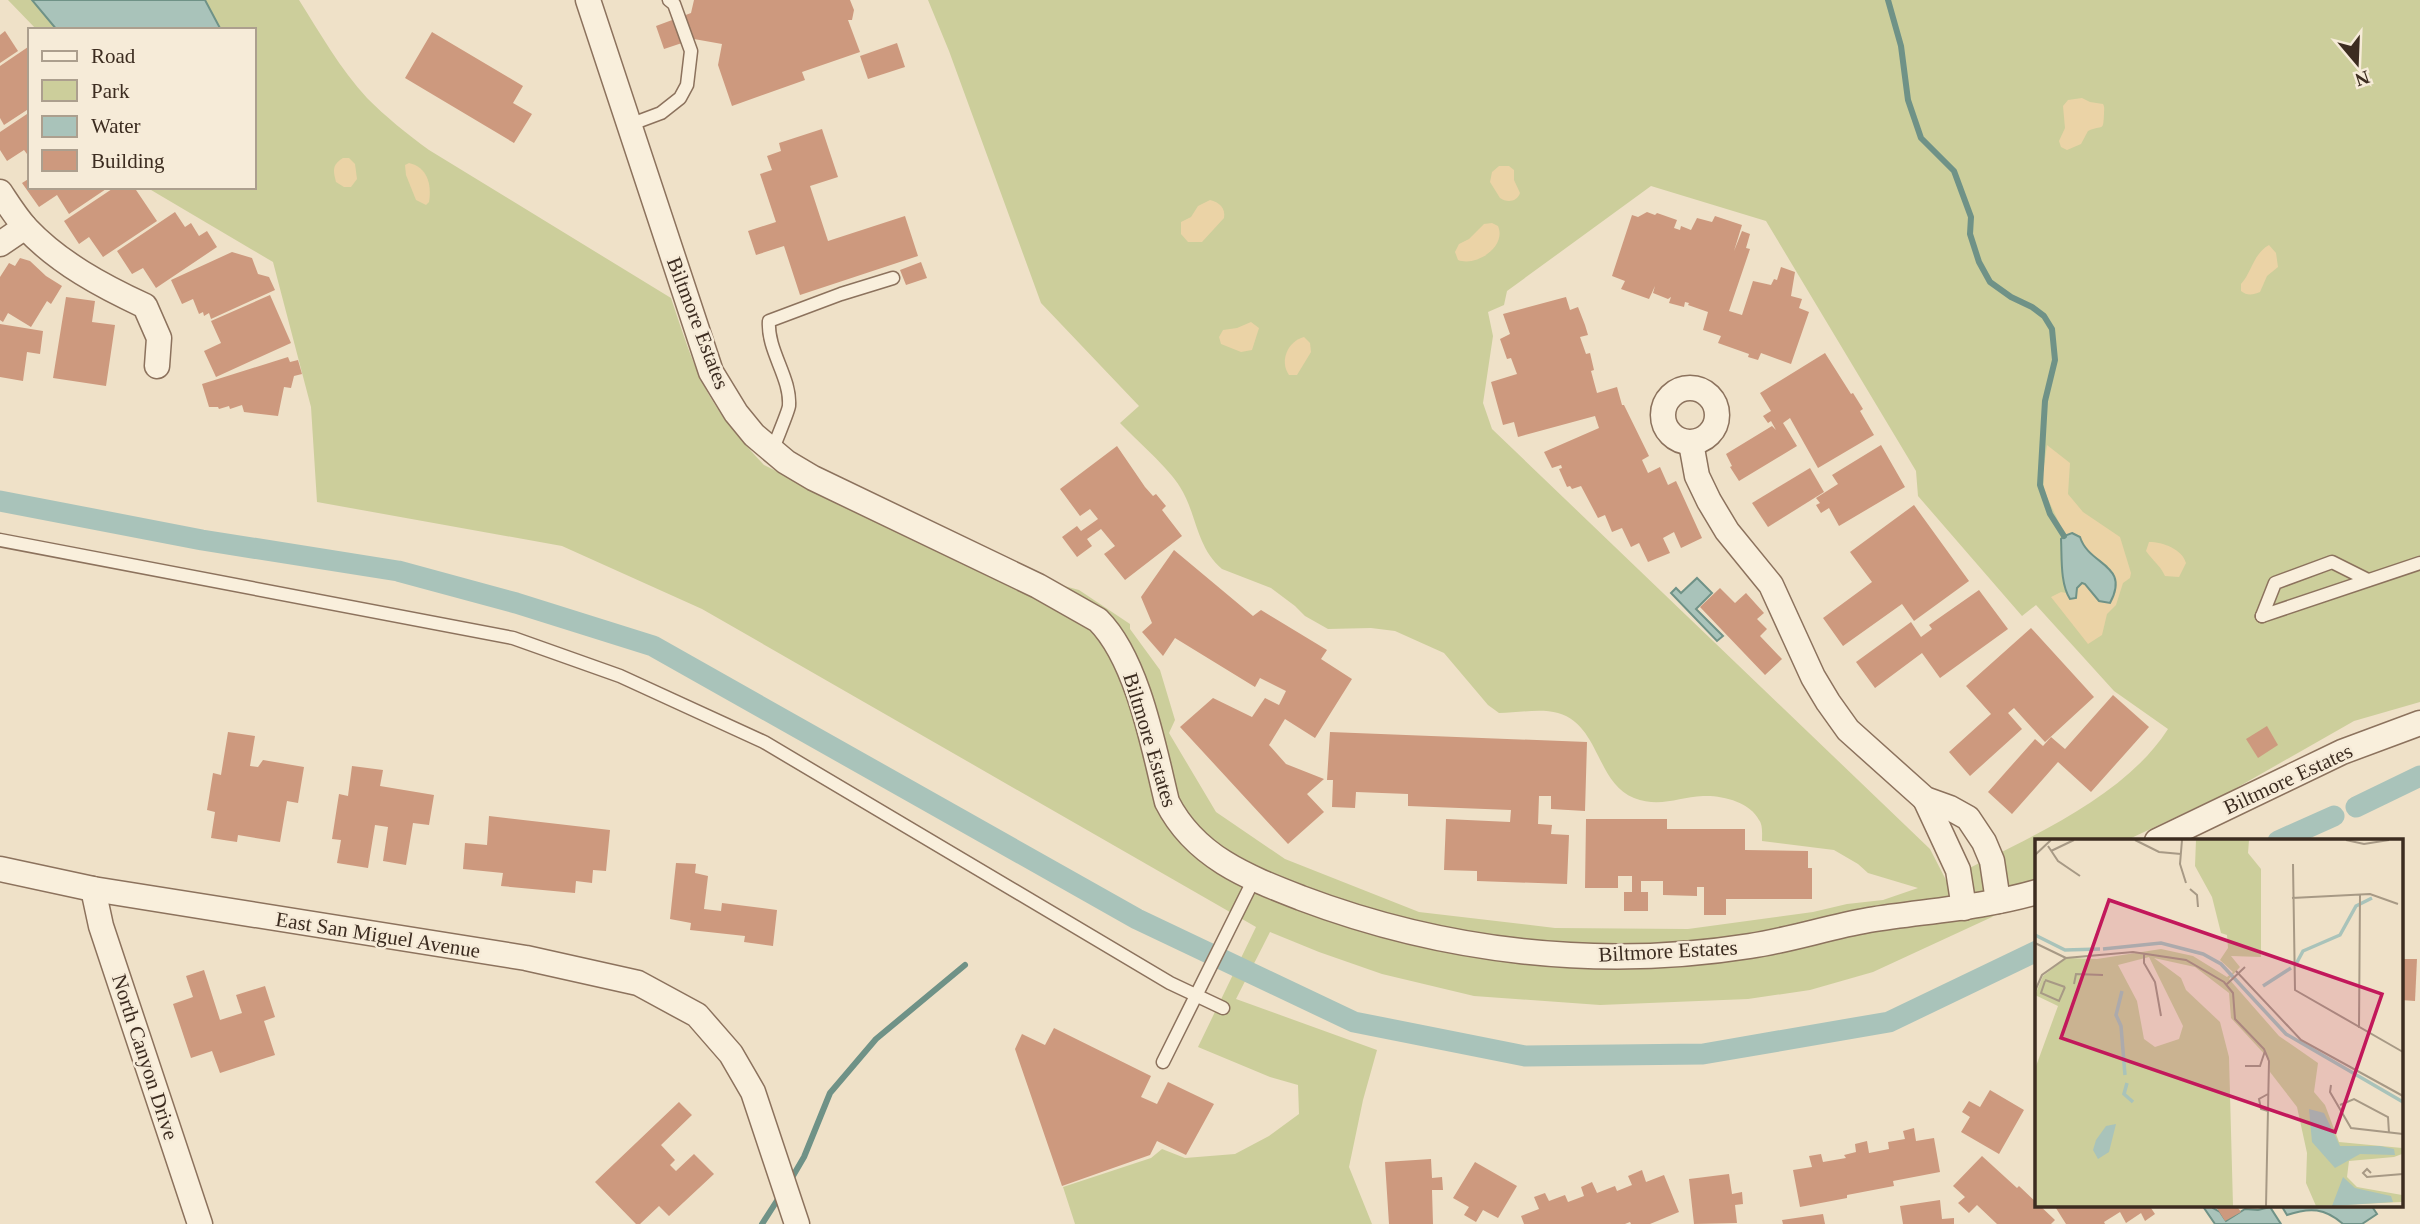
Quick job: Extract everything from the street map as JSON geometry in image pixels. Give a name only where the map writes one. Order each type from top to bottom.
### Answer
[{"type":"street","name":"Biltmore Estates","points":[[588,0],[715,381],[736,413],[772,453],[813,478],[1038,586],[1098,620],[1126,663],[1142,705],[1167,802],[1174,817],[1186,834],[1208,853],[1315,903],[1415,933],[1499,950],[1574,955],[1641,957],[1753,946],[1867,920],[1964,908],[2035,892]]},
{"type":"street","points":[[0,192],[25,227],[58,257],[103,287],[145,306],[159,338],[157,366]]},
{"type":"street","points":[[0,244],[25,227]]},
{"type":"street","points":[[1691,443],[1698,476],[1709,501],[1727,531],[1771,585],[1813,677],[1828,702],[1848,730],[1925,799],[1968,818],[1984,842],[1992,861],[1998,901]]},
{"type":"street","name":"Biltmore Estates","points":[[2161,839],[2342,752],[2420,723]]},
{"type":"street","points":[[1925,799],[1936,828],[1958,870],[1964,908]]},
{"type":"street","name":"East San Miguel Avenue","points":[[0,869],[93,889],[526,958],[638,983],[697,1015],[731,1054],[753,1092],[797,1224]]},
{"type":"street","name":"North Canyon Drive","points":[[93,889],[101,926],[200,1224]]},
{"type":"lane","points":[[629,125],[662,113],[680,98],[687,85],[691,51],[674,4],[669,0]]},
{"type":"lane","points":[[772,453],[789,408],[787,393],[768,334],[769,321],[893,278]]},
{"type":"lane","points":[[0,540],[513,638],[620,676],[764,742],[1170,983],[1200,990],[1223,1007]]},
{"type":"lane","points":[[2368,580],[2332,562],[2275,583],[2262,616],[2420,563]]},
{"type":"lane","points":[[1163,1062],[1255,877]]},
{"type":"green space","points":[[8,0],[299,0],[357,87],[405,132],[429,150],[671,298],[692,360],[709,395],[735,432],[764,465],[943,553],[1079,590],[1130,624],[1130,629],[1160,670],[1175,720],[1169,733],[1216,812],[1285,859],[1419,912],[1555,928],[1688,929],[1883,900],[1918,888],[1868,873],[1834,850],[1762,841],[1761,824],[1755,814],[1742,804],[1727,798],[1710,796],[1652,802],[1634,798],[1622,791],[1612,780],[1590,741],[1572,719],[1544,711],[1499,713],[1488,705],[1444,653],[1395,631],[1371,628],[1328,629],[1305,616],[1271,588],[1222,569],[1207,551],[1186,497],[1175,479],[1120,423],[1139,406],[1041,303],[928,0],[2420,0],[2420,702],[2354,721],[2231,791],[2129,839],[2035,839],[2035,888],[1992,917],[1873,972],[1810,990],[1748,999],[1600,1005],[1474,996],[1382,974],[1270,932],[1236,999],[1377,1050],[1349,1167],[1372,1224],[1075,1224],[1063,1187],[1151,1158],[1162,1149],[1185,1158],[1235,1154],[1269,1136],[1299,1114],[1298,1085],[1270,1077],[1198,1047],[1256,927],[702,609],[562,546],[317,502],[311,407],[273,262],[149,189],[256,189],[256,28],[35,28]],"holes":[[[1651,186],[1766,221],[1916,471],[1918,496],[2022,616],[2036,605],[2114,691],[2168,729],[2149,754],[2097,798],[2068,817],[1946,880],[1930,849],[1492,429],[1483,403],[1493,336],[1488,312],[1504,305],[1507,291]]]},
{"type":"sand","points":[[2082,98],[2103,104],[2103,124],[2088,131],[2081,144],[2067,150],[2061,147],[2059,141],[2065,128],[2063,106],[2068,100]]},
{"type":"sand","points":[[343,158],[349,158],[355,164],[357,179],[351,187],[344,187],[336,182],[334,168]]},
{"type":"sand","points":[[409,163],[420,168],[427,177],[430,195],[426,205],[416,200],[406,175],[405,165]]},
{"type":"sand","points":[[1499,166],[1509,166],[1514,170],[1514,180],[1520,193],[1514,200],[1500,198],[1490,182],[1492,172]]},
{"type":"sand","points":[[1210,200],[1221,206],[1224,218],[1202,242],[1188,242],[1181,234],[1181,222],[1191,217],[1198,206]]},
{"type":"sand","points":[[1492,223],[1498,226],[1500,234],[1494,248],[1473,261],[1458,260],[1455,252],[1459,244],[1469,239],[1484,224]]},
{"type":"sand","points":[[2269,245],[2276,253],[2278,267],[2267,276],[2260,292],[2243,293],[2241,284],[2259,253]]},
{"type":"sand","points":[[1251,322],[1259,328],[1252,350],[1241,352],[1221,344],[1219,337],[1223,330]]},
{"type":"sand","points":[[1304,337],[1310,343],[1311,352],[1297,375],[1289,375],[1285,364],[1287,352],[1298,339]]},
{"type":"sand","points":[[2047,445],[2070,463],[2068,494],[2083,512],[2120,537],[2131,573],[2130,578],[2123,583],[2116,605],[2107,614],[2102,635],[2088,644],[2051,597],[2061,592],[2066,593],[2070,599],[2082,583],[2091,592],[2108,566],[2087,551],[2080,537],[2072,533],[2065,535],[2044,491],[2043,473]]},
{"type":"sand","points":[[2149,542],[2166,545],[2184,558],[2186,563],[2179,577],[2165,576],[2146,551]]},
{"type":"water","points":[[32,0],[205,0],[220,28],[55,28]]},
{"type":"water","points":[[2072,533],[2080,537],[2091,554],[2112,573],[2115,590],[2110,603],[2099,601],[2082,583],[2077,588],[2076,598],[2070,599],[2063,578],[2061,539]]},
{"type":"water","points":[[1697,578],[1712,593],[1696,609],[1723,636],[1717,641],[1671,593],[1676,588],[1681,593]]},
{"type":"water","points":[[2203,1206],[2212,1206],[2226,1221],[2245,1209],[2270,1207],[2281,1224],[2215,1224]]},
{"type":"water","points":[[2282,1206],[2372,1206],[2377,1214],[2362,1224],[2343,1224],[2317,1210],[2287,1215]]},
{"type":"building","points":[[694,0],[850,0],[854,10],[852,20],[848,20],[860,52],[802,72],[805,80],[732,106],[718,65],[722,44],[694,39],[664,49],[656,26],[691,13]]},
{"type":"building","points":[[5,31],[18,51],[0,63],[0,35]]},
{"type":"building","points":[[432,32],[523,86],[513,103],[532,114],[514,143],[405,78]]},
{"type":"building","points":[[897,43],[905,67],[868,79],[860,56]]},
{"type":"building","points":[[28,47],[28,109],[4,125],[0,118],[0,66]]},
{"type":"building","points":[[28,113],[28,155],[24,150],[7,161],[0,150],[0,132]]},
{"type":"building","points":[[822,129],[838,177],[810,186],[828,241],[905,216],[918,256],[800,295],[784,246],[756,255],[748,231],[776,222],[760,174],[772,170],[767,156],[781,151],[779,143]]},
{"type":"building","points":[[28,179],[28,189],[106,189],[69,214],[57,195],[39,207],[22,183]]},
{"type":"building","points":[[112,189],[135,189],[157,221],[103,257],[89,237],[79,244],[64,221]]},
{"type":"building","points":[[175,212],[185,227],[191,223],[199,236],[207,231],[217,247],[156,288],[143,268],[132,274],[117,251]]},
{"type":"building","points":[[1647,212],[1677,220],[1674,228],[1680,230],[1681,226],[1691,230],[1697,218],[1712,222],[1715,216],[1742,225],[1734,251],[1742,231],[1750,234],[1746,248],[1750,249],[1729,311],[1742,315],[1753,281],[1771,285],[1774,279],[1777,280],[1781,267],[1795,272],[1791,296],[1802,299],[1799,308],[1809,312],[1791,364],[1761,353],[1758,360],[1718,343],[1721,336],[1703,330],[1708,312],[1685,302],[1684,307],[1669,303],[1671,297],[1668,299],[1653,293],[1655,286],[1649,299],[1621,289],[1625,281],[1612,276],[1632,215],[1638,217]]},
{"type":"building","points":[[232,252],[252,258],[258,274],[269,277],[275,290],[211,319],[209,313],[204,316],[203,312],[199,314],[193,299],[182,304],[171,280]]},
{"type":"building","points":[[20,258],[30,261],[62,286],[51,304],[47,301],[31,327],[8,313],[3,322],[0,320],[0,277],[9,263],[15,266]]},
{"type":"building","points":[[921,262],[927,278],[906,285],[900,270]]},
{"type":"building","points":[[270,295],[291,343],[216,377],[204,351],[221,343],[211,321]]},
{"type":"building","points":[[66,297],[95,301],[92,322],[115,325],[106,386],[53,378]]},
{"type":"building","points":[[1566,297],[1570,310],[1578,307],[1585,325],[1588,335],[1580,337],[1586,354],[1590,353],[1594,370],[1591,371],[1597,393],[1617,387],[1622,405],[1649,456],[1642,460],[1648,473],[1660,467],[1668,485],[1676,481],[1702,538],[1681,548],[1674,532],[1663,538],[1670,553],[1648,562],[1639,543],[1631,547],[1622,528],[1612,532],[1605,515],[1598,518],[1581,486],[1572,489],[1567,487],[1559,469],[1562,468],[1561,465],[1552,468],[1544,452],[1599,428],[1595,416],[1518,437],[1514,422],[1503,425],[1491,382],[1517,374],[1511,358],[1507,359],[1500,339],[1510,334],[1503,314]]},
{"type":"building","points":[[0,324],[43,331],[40,354],[27,352],[23,381],[0,377]]},
{"type":"building","points":[[1825,353],[1863,409],[1860,411],[1874,435],[1818,468],[1790,418],[1783,423],[1797,446],[1739,481],[1726,454],[1772,426],[1776,430],[1771,421],[1768,423],[1763,416],[1771,411],[1760,393]]},
{"type":"building","points":[[288,357],[290,362],[298,360],[302,374],[294,376],[291,388],[284,387],[278,416],[244,412],[242,405],[230,409],[229,406],[219,409],[209,407],[202,384]]},
{"type":"building","points":[[1881,445],[1905,487],[1839,526],[1829,508],[1821,513],[1816,505],[1820,503],[1816,498],[1838,484],[1832,475]]},
{"type":"building","points":[[1117,446],[1145,487],[1153,496],[1156,494],[1166,506],[1162,510],[1182,536],[1125,580],[1104,554],[1115,546],[1101,529],[1087,539],[1092,546],[1077,557],[1062,537],[1077,526],[1081,531],[1098,519],[1090,509],[1080,516],[1060,489]]},
{"type":"building","points":[[1810,468],[1824,492],[1768,527],[1752,503]]},
{"type":"building","points":[[1914,505],[1969,581],[1914,621],[1902,604],[1843,646],[1823,618],[1872,582],[1850,552]]},
{"type":"building","points":[[1174,550],[1253,616],[1261,610],[1327,650],[1321,659],[1352,679],[1315,738],[1285,719],[1269,745],[1286,764],[1324,779],[1307,794],[1324,812],[1288,844],[1180,727],[1213,698],[1252,717],[1265,698],[1279,705],[1286,691],[1260,678],[1255,687],[1175,638],[1163,656],[1142,632],[1152,623],[1141,597]]},
{"type":"building","points":[[1720,588],[1735,603],[1746,593],[1764,613],[1757,619],[1767,629],[1760,636],[1782,659],[1765,675],[1700,607]]},
{"type":"building","points":[[1979,590],[2008,629],[1940,678],[1922,653],[1875,688],[1856,662],[1911,622],[1921,637],[1932,629],[1929,625]]},
{"type":"building","points":[[2031,628],[2094,697],[2045,742],[2014,708],[2008,713],[2022,729],[1970,776],[1949,752],[1991,714],[1966,686]]},
{"type":"building","points":[[2113,695],[2149,727],[2091,792],[2058,762],[2012,814],[1988,792],[2035,739],[2043,746],[2051,737],[2065,749]]},
{"type":"building","points":[[2267,726],[2278,745],[2258,758],[2246,739]]},
{"type":"building","points":[[228,732],[255,736],[250,766],[258,767],[263,760],[304,767],[298,803],[287,801],[280,842],[238,835],[237,842],[211,838],[215,812],[207,810],[213,773],[221,775]]},
{"type":"building","points":[[1330,732],[1587,742],[1585,811],[1551,809],[1551,796],[1539,796],[1538,824],[1552,825],[1551,834],[1569,835],[1567,884],[1477,881],[1477,871],[1444,870],[1446,819],[1510,822],[1511,810],[1408,806],[1408,794],[1356,792],[1355,808],[1332,807],[1333,780],[1327,780]]},
{"type":"building","points":[[352,766],[383,770],[380,786],[434,795],[429,825],[413,823],[406,865],[383,861],[388,827],[375,825],[368,868],[337,863],[341,840],[332,839],[339,794],[348,796]]},
{"type":"building","points":[[489,816],[610,830],[606,871],[593,870],[592,883],[576,881],[575,893],[501,886],[503,873],[463,869],[465,843],[487,845]]},
{"type":"building","points":[[1586,819],[1667,819],[1667,829],[1745,829],[1745,850],[1808,851],[1808,868],[1812,868],[1812,899],[1726,899],[1726,915],[1704,915],[1704,887],[1697,887],[1697,896],[1663,895],[1663,881],[1641,881],[1641,892],[1648,892],[1648,911],[1624,911],[1624,892],[1632,892],[1632,876],[1618,876],[1618,888],[1585,888]]},
{"type":"building","points":[[676,863],[696,864],[695,873],[708,876],[704,909],[721,911],[722,903],[777,910],[773,946],[744,942],[745,936],[690,930],[691,923],[670,919]]},
{"type":"building","points":[[2402,959],[2417,959],[2415,1001],[2402,1000]]},
{"type":"building","points":[[204,970],[220,1020],[242,1013],[236,995],[265,986],[275,1017],[264,1021],[275,1055],[220,1073],[212,1051],[191,1058],[173,1004],[193,997],[186,976]]},
{"type":"building","points":[[1054,1028],[1151,1076],[1141,1097],[1157,1104],[1168,1082],[1214,1104],[1186,1155],[1157,1141],[1150,1155],[1062,1186],[1015,1049],[1022,1034],[1045,1045]]},
{"type":"building","points":[[1990,1090],[2024,1110],[1999,1154],[1961,1132],[1970,1117],[1962,1112],[1969,1101],[1980,1107]]},
{"type":"building","points":[[679,1102],[692,1115],[661,1145],[675,1160],[670,1165],[676,1171],[694,1154],[714,1174],[669,1216],[659,1206],[640,1224],[636,1224],[595,1182]]},
{"type":"building","points":[[1914,1128],[1916,1141],[1934,1138],[1940,1172],[1893,1181],[1894,1186],[1847,1195],[1847,1198],[1800,1207],[1793,1170],[1812,1167],[1809,1156],[1821,1154],[1823,1162],[1846,1158],[1844,1155],[1856,1152],[1855,1144],[1867,1141],[1869,1153],[1889,1149],[1888,1142],[1905,1139],[1903,1131]]},
{"type":"building","points":[[1982,1156],[2017,1188],[2019,1186],[2035,1201],[2035,1206],[2040,1206],[2055,1220],[2051,1224],[1997,1224],[1977,1205],[1969,1213],[1958,1203],[1965,1197],[1953,1186]]},
{"type":"building","points":[[1431,1159],[1432,1178],[1442,1177],[1443,1190],[1432,1190],[1433,1224],[1389,1224],[1385,1162]]},
{"type":"building","points":[[1475,1162],[1517,1186],[1498,1218],[1483,1210],[1476,1222],[1464,1215],[1469,1207],[1453,1198]]},
{"type":"building","points":[[1642,1170],[1646,1182],[1664,1175],[1679,1212],[1650,1224],[1524,1224],[1521,1216],[1539,1209],[1534,1197],[1545,1193],[1549,1201],[1565,1195],[1568,1202],[1584,1196],[1581,1187],[1592,1182],[1597,1193],[1615,1186],[1617,1191],[1632,1185],[1628,1176]]},
{"type":"building","points":[[1729,1174],[1732,1194],[1742,1192],[1743,1204],[1735,1205],[1737,1223],[1694,1224],[1689,1179]]},
{"type":"building","points":[[1940,1200],[1942,1219],[1954,1218],[1954,1224],[1903,1224],[1900,1206]]},
{"type":"building","points":[[2055,1206],[2150,1206],[2155,1214],[2145,1221],[2141,1213],[2126,1223],[2120,1212],[2104,1222],[2105,1224],[2066,1224]]},
{"type":"building","points":[[2216,1206],[2237,1206],[2241,1212],[2225,1221]]},
{"type":"building","points":[[1823,1214],[1825,1224],[1783,1224],[1782,1220]]},
{"type":"waterway","points":[[1888,0],[1901,46],[1908,100],[1921,138],[1954,171],[1971,217],[1970,234],[1979,262],[1990,282],[2044,316],[2052,329],[2055,360],[2045,401],[2040,485],[2050,514],[2064,536]]},
{"type":"waterway","points":[[0,501],[202,540],[398,571],[516,603],[653,646],[1137,919],[1354,1022],[1525,1056],[1703,1054],[1889,1022],[2035,952]]},
{"type":"waterway","points":[[2356,807],[2420,776]]},
{"type":"waterway","points":[[2282,839],[2334,816]]},
{"type":"waterway","points":[[790,1181],[804,1157],[830,1093],[876,1039],[965,965]]},
{"type":"waterway","points":[[762,1224],[780,1196]]}]
